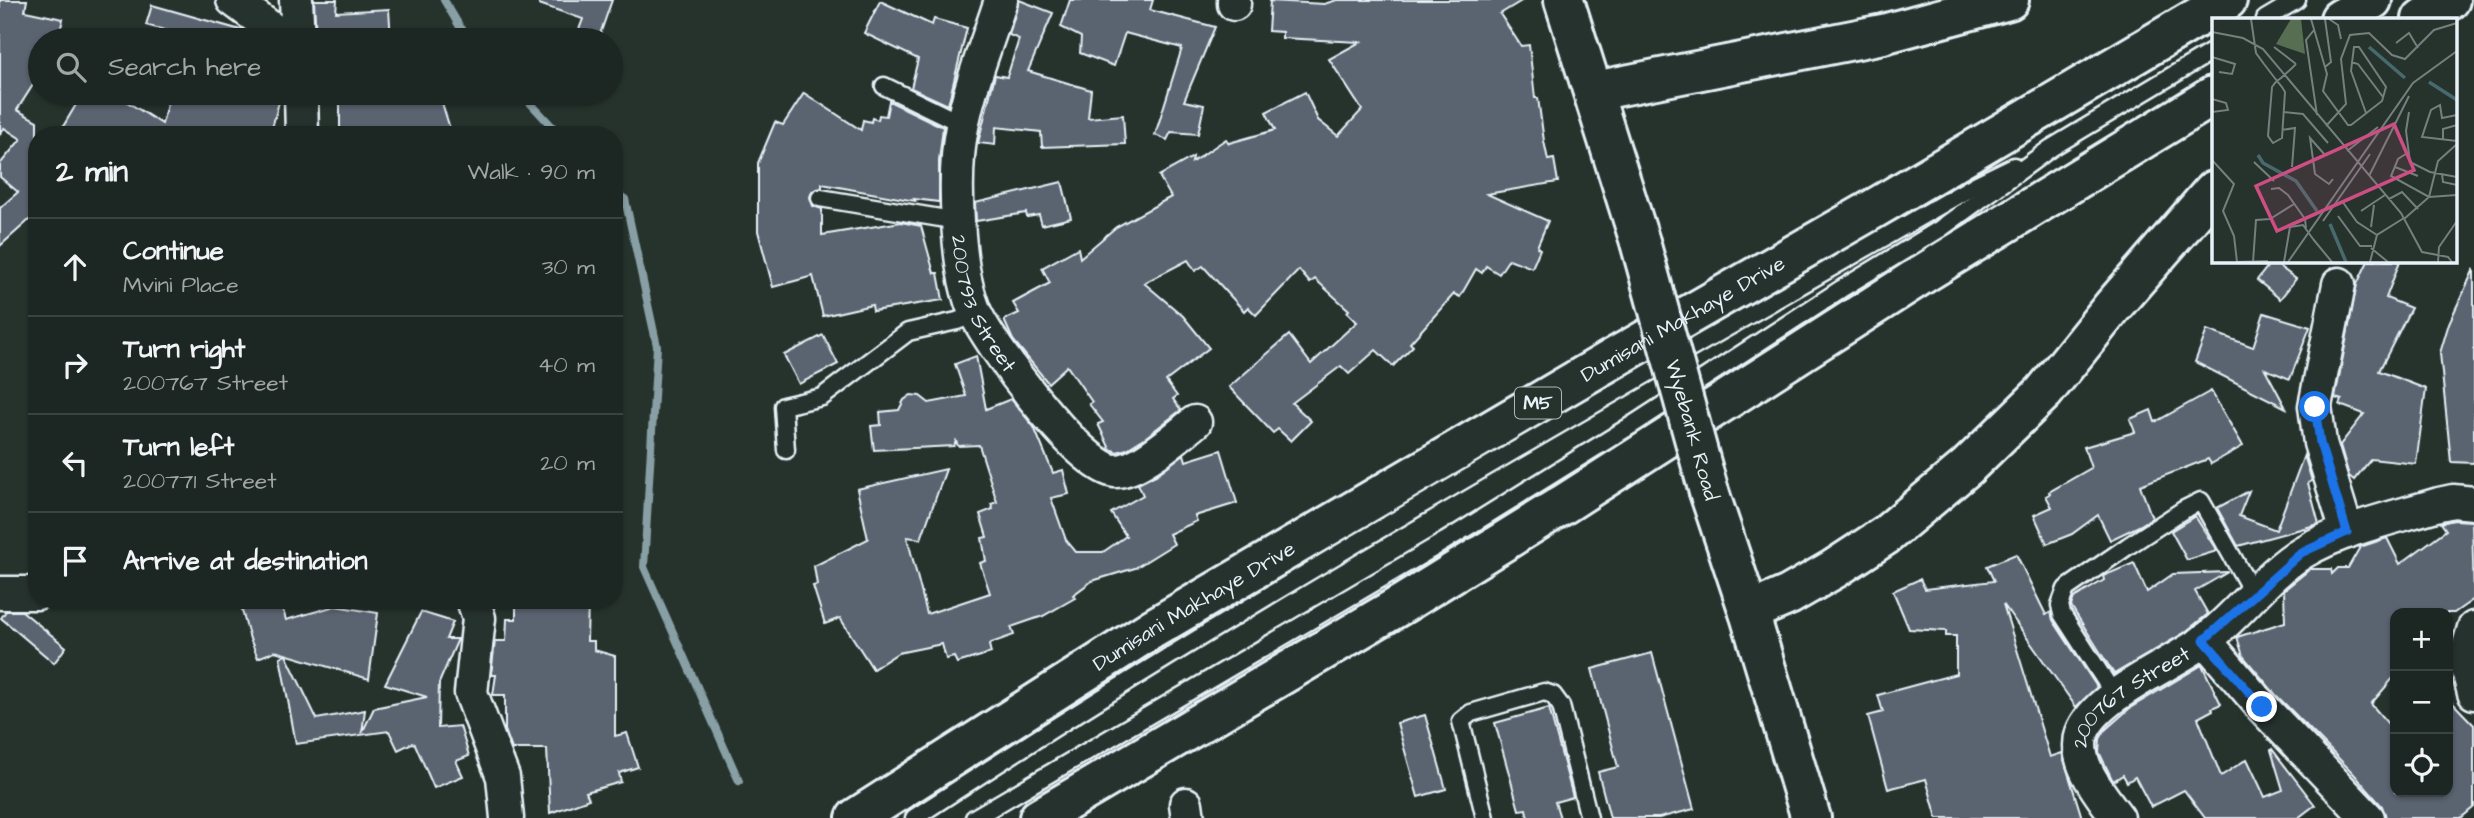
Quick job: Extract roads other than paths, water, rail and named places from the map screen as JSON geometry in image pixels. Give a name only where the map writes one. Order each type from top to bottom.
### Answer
[{"type":"main road","name":"Wyebank Road","points":[[1564,0],[1595,91],[1640,242],[1709,492],[1749,612],[1811,818]]},
{"type":"main road","points":[[1595,91],[1883,34],[2010,0]]},
{"type":"main road","name":"Dumisani Makhaye Drive","points":[[856,818],[1163,622],[2227,0]]},
{"type":"main road","points":[[2342,18],[2372,0]]},
{"type":"main road","points":[[2423,18],[2449,0]]},
{"type":"main road","points":[[1039,818],[1404,603],[1926,272],[2212,97]]},
{"type":"main road","points":[[1749,612],[1823,576],[1886,535],[1967,467],[2044,392],[2113,306],[2212,192]]},
{"type":"street","points":[[233,0],[270,28]]},
{"type":"street","points":[[296,0],[297,28]]},
{"type":"street","name":"200793 Street","points":[[1001,0],[962,124],[958,169],[958,221],[963,271],[976,314],[996,349],[1045,411],[1100,466],[1118,471],[1130,467],[1144,460],[1195,422]]},
{"type":"street","points":[[301,105],[302,126]]},
{"type":"street","points":[[2339,284],[2315,407],[2320,443],[2347,532]]},
{"type":"street","name":"200767 Street","points":[[2118,818],[2083,763],[2079,752],[2082,733],[2100,706],[2204,640],[2301,553],[2347,532],[2446,503],[2474,503]]},
{"type":"street","points":[[0,593],[28,593]]},
{"type":"street","points":[[476,609],[479,618],[471,693],[503,777],[507,818]]},
{"type":"street","points":[[2474,628],[2465,659],[2474,693]]},
{"type":"street","points":[[2204,640],[2262,707],[2368,818]]},
{"type":"lane","points":[[2267,18],[2297,0]]},
{"type":"lane","points":[[914,818],[1038,737],[1342,550],[1589,405],[1977,184],[2051,148],[2212,52]]},
{"type":"lane","points":[[884,86],[962,124]]},
{"type":"lane","points":[[974,818],[1445,541],[1612,438],[1840,289],[1940,229],[2051,148]]},
{"type":"lane","points":[[820,198],[958,221]]},
{"type":"lane","points":[[786,450],[783,405],[822,397],[908,332],[976,314]]},
{"type":"lane","points":[[2115,696],[2062,614],[2060,605],[2066,589],[2127,545],[2183,510],[2201,502],[2253,595]]},
{"type":"lane","points":[[1485,818],[1461,721],[1471,713],[1544,692],[1553,695],[1561,706],[1589,818]]},
{"type":"waterway","points":[[444,0],[461,28]]},
{"type":"waterway","points":[[532,105],[552,126]]},
{"type":"waterway","points":[[623,198],[657,346],[644,567],[739,781]]}]
